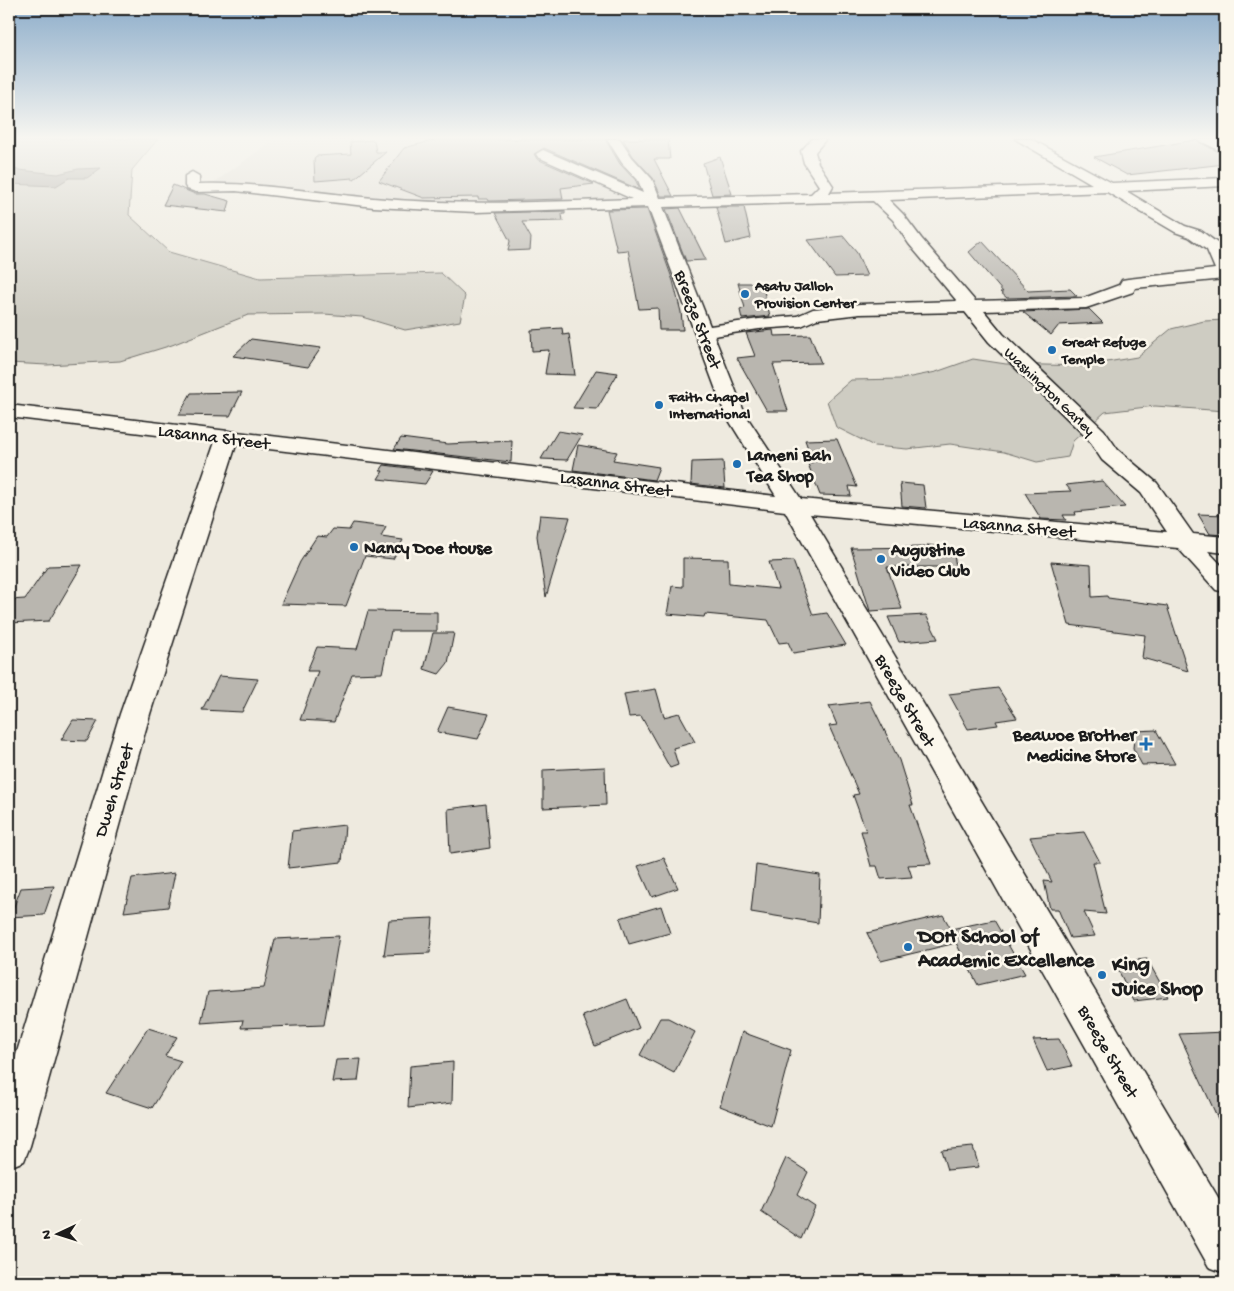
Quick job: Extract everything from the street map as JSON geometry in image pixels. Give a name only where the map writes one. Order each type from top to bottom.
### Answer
[{"type":"street","points":[[342,199],[374,203],[476,208]]},
{"type":"street","points":[[644,199],[654,204]]},
{"type":"street","name":"Breeze Street","points":[[652,199],[735,414],[792,505],[1225,1251]]},
{"type":"street","points":[[364,217],[443,213],[476,208],[548,204],[654,204],[782,199]]},
{"type":"street","name":"Washington Garley","points":[[879,199],[898,217],[915,241],[996,338],[1096,435],[1110,455],[1149,488],[1185,541],[1225,584]]},
{"type":"street","points":[[704,332],[801,320],[813,314],[847,310],[1086,303],[1127,288],[1128,284],[1218,275],[1224,270],[1214,248],[1195,234],[1180,229],[1128,199]]},
{"type":"street","name":"Lasanna Street","points":[[9,411],[792,505],[1225,544]]},
{"type":"street","name":"Dweh Street","points":[[9,1146],[135,714],[227,438]]},
{"type":"shaded area","points":[[9,199],[130,199],[129,215],[169,252],[260,278],[441,273],[465,296],[460,321],[405,330],[362,317],[324,314],[248,315],[172,345],[120,361],[47,365],[9,363]]},
{"type":"shaded area","points":[[365,199],[630,199],[626,201],[538,202],[475,206]]},
{"type":"shaded area","points":[[1225,320],[1225,411],[1155,406],[1105,412],[1073,441],[1068,457],[1037,462],[1004,452],[950,444],[907,449],[874,446],[836,427],[827,401],[851,380],[901,379],[936,372],[973,359],[1006,364],[1083,366],[1137,357],[1171,329],[1204,321]]},
{"type":"building","points":[[166,199],[224,199],[230,201],[227,212],[163,205]]},
{"type":"building","points":[[488,199],[554,199],[489,201]]},
{"type":"building","points":[[716,207],[744,207],[751,238],[726,244]]},
{"type":"building","points":[[680,208],[706,260],[686,261],[666,209]]},
{"type":"building","points":[[647,209],[673,281],[681,312],[683,330],[659,330],[658,308],[639,309],[628,250],[617,251],[607,210]]},
{"type":"building","points":[[565,211],[565,214],[562,214],[563,221],[522,222],[531,238],[530,250],[508,251],[510,241],[495,213]]},
{"type":"building","points":[[843,236],[857,253],[867,276],[835,277],[808,240]]},
{"type":"building","points":[[982,241],[1028,291],[1070,289],[1077,296],[1007,298],[1000,292],[1003,292],[969,252]]},
{"type":"building","points":[[738,283],[762,283],[770,316],[742,319],[740,310],[745,308]]},
{"type":"building","points":[[1089,309],[1103,323],[1059,325],[1051,335],[1023,312]]},
{"type":"building","points":[[562,328],[563,335],[569,334],[575,375],[545,374],[549,350],[532,351],[531,330]]},
{"type":"building","points":[[773,330],[774,336],[810,335],[821,363],[773,364],[788,411],[767,411],[737,358],[755,356],[746,333]]},
{"type":"building","points":[[251,339],[321,348],[308,367],[233,356]]},
{"type":"building","points":[[596,370],[618,373],[597,409],[573,408]]},
{"type":"building","points":[[242,392],[230,416],[179,415],[191,393]]},
{"type":"building","points":[[558,431],[582,435],[567,460],[541,459]]},
{"type":"building","points":[[401,438],[448,444],[512,441],[511,462],[394,449]]},
{"type":"building","points":[[837,439],[857,487],[849,486],[851,496],[820,495],[808,464],[813,462],[805,440]]},
{"type":"building","points":[[578,445],[617,452],[613,460],[659,467],[654,480],[573,470]]},
{"type":"building","points":[[723,461],[725,488],[691,484],[692,462]]},
{"type":"building","points":[[384,465],[433,471],[425,484],[378,479]]},
{"type":"building","points":[[1102,481],[1125,507],[1075,512],[1076,515],[1063,515],[1066,520],[1041,519],[1025,493],[1071,491],[1066,485]]},
{"type":"building","points":[[900,483],[923,485],[926,508],[902,506]]},
{"type":"building","points":[[1198,514],[1225,515],[1225,535],[1210,534]]},
{"type":"building","points":[[540,515],[570,517],[546,597],[537,536]]},
{"type":"building","points":[[353,523],[386,527],[381,537],[403,540],[393,559],[365,556],[346,606],[281,604],[300,562],[317,536],[327,537],[333,529],[349,530]]},
{"type":"building","points":[[927,545],[953,548],[956,567],[887,567],[902,609],[870,611],[851,548],[928,547]]},
{"type":"building","points":[[683,558],[728,559],[729,584],[778,589],[769,562],[793,561],[813,615],[827,613],[846,645],[793,653],[788,642],[779,643],[768,620],[705,614],[704,617],[667,614],[672,586],[683,587]]},
{"type":"building","points":[[1051,562],[1091,565],[1092,597],[1107,596],[1108,598],[1167,606],[1188,671],[1142,658],[1145,635],[1069,625]]},
{"type":"building","points":[[82,565],[49,621],[9,623],[9,600],[25,599],[48,566]]},
{"type":"building","points":[[368,611],[437,612],[437,631],[391,631],[382,673],[352,674],[334,722],[300,720],[318,671],[307,671],[317,647],[357,649]]},
{"type":"building","points":[[926,615],[938,639],[899,642],[888,617]]},
{"type":"building","points":[[433,633],[454,633],[448,663],[439,674],[424,669]]},
{"type":"building","points":[[219,676],[258,679],[242,712],[202,710]]},
{"type":"building","points":[[998,688],[1017,718],[996,721],[998,725],[968,729],[949,694]]},
{"type":"building","points":[[656,689],[664,717],[679,713],[695,742],[673,748],[678,765],[670,768],[641,716],[629,717],[624,694]]},
{"type":"building","points":[[870,701],[899,760],[913,805],[910,805],[931,864],[908,865],[912,877],[881,879],[877,866],[871,866],[861,831],[866,831],[853,795],[859,794],[829,726],[837,725],[829,706]]},
{"type":"building","points":[[448,707],[489,714],[478,739],[437,732]]},
{"type":"building","points":[[73,720],[98,721],[87,741],[61,740]]},
{"type":"building","points":[[1156,730],[1175,764],[1142,765],[1133,748],[1135,731]]},
{"type":"building","points":[[605,767],[606,805],[543,808],[543,770]]},
{"type":"building","points":[[486,804],[490,848],[450,854],[448,809]]},
{"type":"building","points":[[345,825],[342,862],[288,868],[292,831]]},
{"type":"building","points":[[1084,832],[1100,862],[1093,862],[1106,914],[1084,912],[1095,936],[1070,938],[1058,909],[1050,909],[1044,881],[1052,882],[1030,837]]},
{"type":"building","points":[[664,858],[678,888],[652,897],[638,866]]},
{"type":"building","points":[[756,865],[820,875],[818,923],[751,912]]},
{"type":"building","points":[[175,873],[168,907],[124,912],[132,878]]},
{"type":"building","points":[[54,886],[44,915],[10,917],[21,888]]},
{"type":"building","points":[[661,906],[670,933],[629,944],[620,918]]},
{"type":"building","name":"DOH School of Academic Excellence","points":[[943,915],[951,929],[994,920],[1025,974],[978,985],[956,943],[881,961],[867,933]]},
{"type":"building","points":[[433,918],[430,953],[384,955],[389,920]]},
{"type":"building","points":[[339,936],[324,1025],[241,1028],[243,1020],[201,1023],[208,992],[264,988],[275,939]]},
{"type":"building","points":[[1147,959],[1168,997],[1134,1001],[1114,962]]},
{"type":"building","points":[[627,999],[639,1028],[595,1046],[583,1016]]},
{"type":"building","points":[[660,1018],[668,1018],[695,1032],[674,1073],[640,1055]]},
{"type":"building","points":[[148,1028],[177,1037],[165,1056],[181,1061],[152,1108],[106,1093]]},
{"type":"building","points":[[742,1032],[791,1050],[771,1126],[720,1106]]},
{"type":"building","points":[[1225,1032],[1225,1134],[1179,1034]]},
{"type":"building","points":[[1059,1039],[1072,1066],[1047,1071],[1033,1040]]},
{"type":"building","points":[[361,1059],[358,1081],[332,1082],[336,1060]]},
{"type":"building","points":[[453,1062],[452,1103],[408,1108],[410,1066]]},
{"type":"building","points":[[973,1147],[979,1167],[947,1170],[941,1150]]},
{"type":"building","points":[[786,1158],[808,1172],[797,1195],[815,1207],[801,1239],[761,1212]]},
{"type":"place","name":"Asatu Jalloh Provision Center","points":[[745,294]]},
{"type":"place","name":"Great Refuge Temple","points":[[1052,350]]},
{"type":"place","name":"Faith Chapel International","points":[[659,405]]},
{"type":"place","name":"Lameni Bah Tea Shop","points":[[737,464]]},
{"type":"place","name":"Nancy Doe House","points":[[354,547]]},
{"type":"place","name":"Augustine Video Club","points":[[881,559]]},
{"type":"place","name":"Beawoe Brother Medicine Store","points":[[1146,744]]},
{"type":"place","name":"DOH School of Academic Excellence","points":[[908,947]]},
{"type":"place","name":"King Juice Shop","points":[[1102,975]]}]
